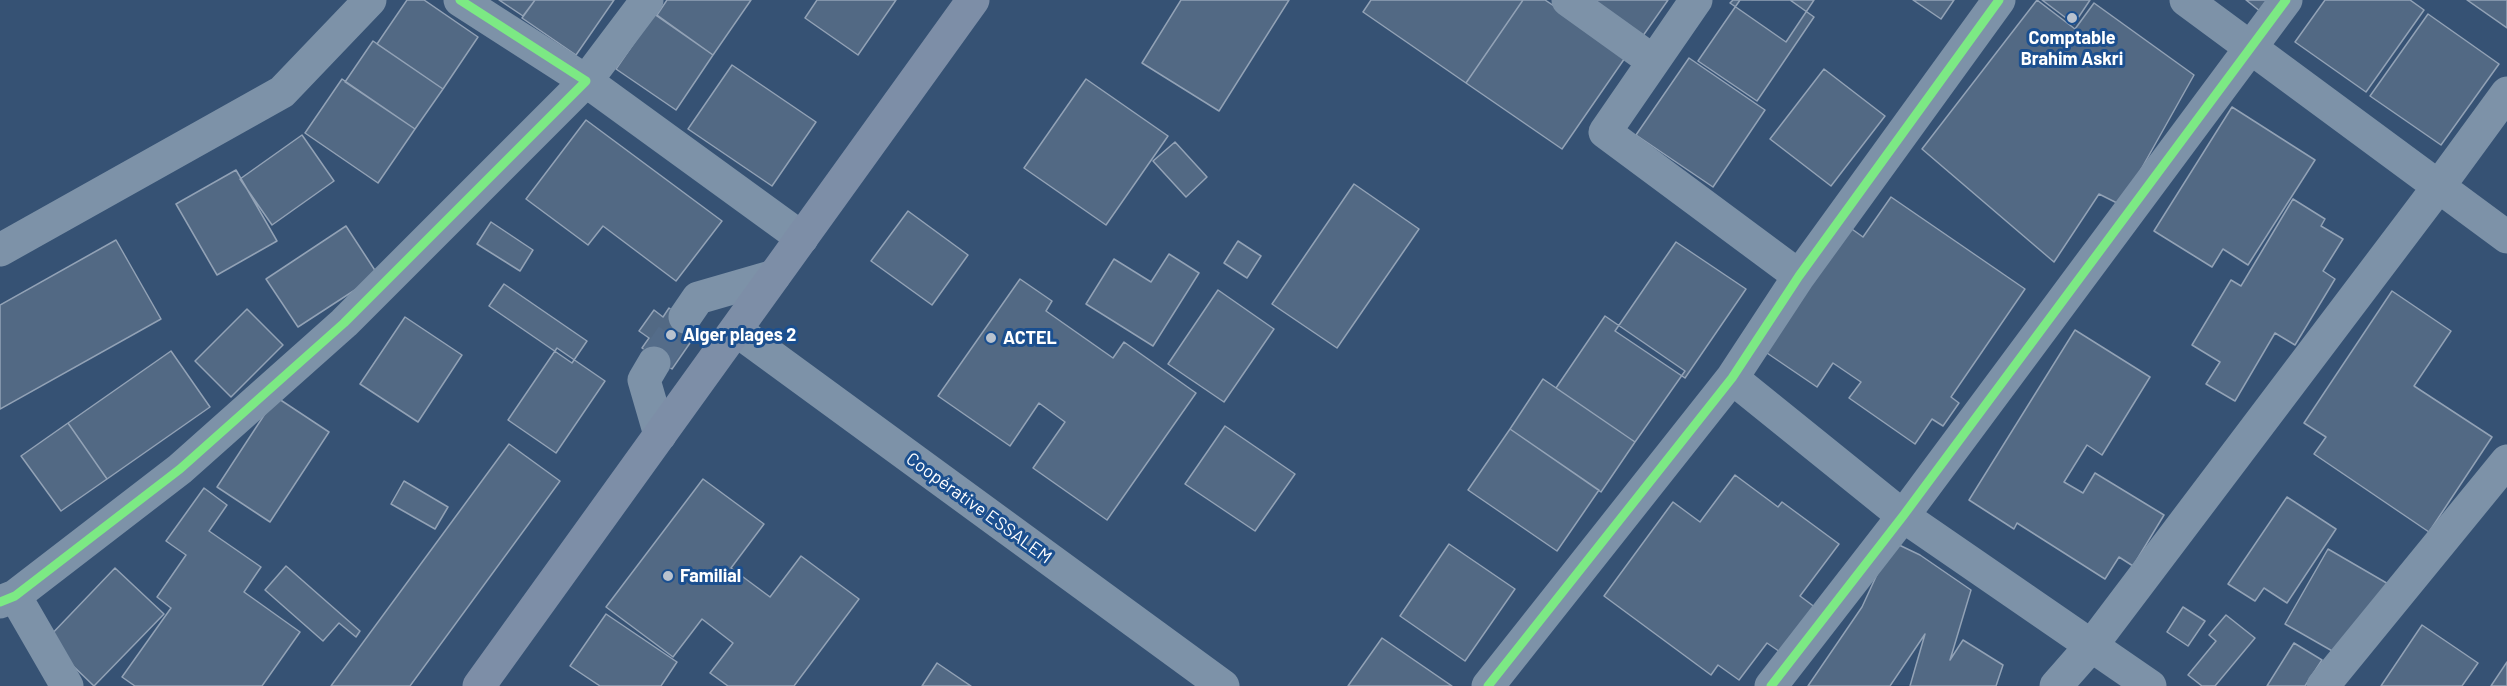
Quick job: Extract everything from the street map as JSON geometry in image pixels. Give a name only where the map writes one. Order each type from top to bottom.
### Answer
[{"type":"main road","points":[[479,686],[973,0]]},
{"type":"street","points":[[0,250],[282,93],[370,0]]},
{"type":"street","points":[[460,0],[586,81],[802,238]]},
{"type":"street","points":[[67,686],[7,599],[180,469],[344,323],[586,81],[647,0]]},
{"type":"street","points":[[1568,0],[1653,61]]},
{"type":"street","points":[[1696,0],[1605,132],[1799,276]]},
{"type":"street","points":[[1488,686],[1732,378],[1799,276],[1999,0]]},
{"type":"street","points":[[2187,0],[2507,237]]},
{"type":"street","points":[[1771,686],[1903,516],[2286,0]]},
{"type":"street","points":[[2056,686],[2092,645],[2507,93]]},
{"type":"street","points":[[685,317],[698,298],[774,276]]},
{"type":"street","name":"Coopérative ESSALEM","points":[[736,330],[1223,686]]},
{"type":"street","points":[[654,363],[644,380],[660,435]]},
{"type":"street","points":[[1732,378],[1903,516],[2150,686]]},
{"type":"street","points":[[2324,686],[2507,461]]},
{"type":"building","points":[[407,0],[424,0],[478,37],[443,89],[377,44]]},
{"type":"building","points":[[499,0],[535,0],[523,16]]},
{"type":"building","points":[[535,0],[614,0],[576,55],[522,18]]},
{"type":"building","points":[[667,0],[751,0],[713,55],[657,15]]},
{"type":"building","points":[[817,0],[896,0],[858,55],[805,18]]},
{"type":"building","points":[[1181,0],[1289,0],[1219,111],[1142,63]]},
{"type":"building","points":[[1371,0],[1523,0],[1466,83],[1363,12]]},
{"type":"building","points":[[1523,0],[1545,0],[1627,55],[1562,149],[1466,83]]},
{"type":"building","points":[[1582,0],[1668,0],[1640,40]]},
{"type":"building","points":[[1733,0],[1814,0],[1786,42],[1730,3]]},
{"type":"building","points":[[1740,0],[1790,0],[1814,17],[1757,101],[1698,61]]},
{"type":"building","points":[[1913,0],[1954,0],[1941,19]]},
{"type":"building","points":[[2037,0],[2075,29],[2094,3],[2194,75],[2121,205],[2099,194],[2054,262],[1922,149]]},
{"type":"building","name":"Comptable Brahim Askri","points":[[2042,0],[2090,0],[2074,24]]},
{"type":"building","points":[[2246,0],[2270,0],[2261,12]]},
{"type":"building","points":[[2325,0],[2410,0],[2424,10],[2366,92],[2295,42]]},
{"type":"building","points":[[2467,0],[2507,0],[2507,28]]},
{"type":"building","points":[[654,14],[713,55],[676,110],[616,69]]},
{"type":"building","points":[[2428,14],[2499,64],[2441,145],[2370,96]]},
{"type":"building","points":[[373,41],[443,89],[415,129],[345,82]]},
{"type":"building","points":[[1689,58],[1765,110],[1713,187],[1636,135]]},
{"type":"building","points":[[732,65],[816,122],[772,186],[688,129]]},
{"type":"building","points":[[1824,69],[1885,116],[1831,186],[1770,139]]},
{"type":"building","points":[[342,79],[415,129],[378,183],[305,133]]},
{"type":"building","points":[[1086,79],[1168,136],[1106,225],[1024,168]]},
{"type":"building","points":[[2232,107],[2315,160],[2248,265],[2223,249],[2212,267],[2154,231]]},
{"type":"building","points":[[586,120],[722,221],[676,281],[603,226],[588,245],[526,199]]},
{"type":"building","points":[[302,135],[334,181],[272,225],[240,179]]},
{"type":"building","points":[[1175,142],[1207,177],[1186,197],[1153,161]]},
{"type":"building","points":[[236,170],[277,241],[217,275],[176,204]]},
{"type":"building","points":[[1354,184],[1419,229],[1337,348],[1272,304]]},
{"type":"building","points":[[1891,197],[2025,289],[1951,397],[1959,403],[1943,426],[1932,419],[1915,444],[1849,398],[1861,382],[1833,363],[1817,387],[1764,351],[1849,227],[1863,237]]},
{"type":"building","points":[[2293,199],[2325,219],[2321,226],[2343,239],[2323,271],[2335,279],[2295,345],[2275,333],[2235,401],[2206,384],[2220,362],[2192,345],[2231,280],[2241,286]]},
{"type":"building","points":[[908,211],[968,255],[932,305],[871,261]]},
{"type":"building","points":[[491,222],[533,250],[520,271],[477,244]]},
{"type":"building","points":[[346,226],[378,275],[298,327],[266,279]]},
{"type":"building","points":[[116,240],[161,319],[0,409],[0,305]]},
{"type":"building","points":[[1238,241],[1261,256],[1247,278],[1224,263]]},
{"type":"building","points":[[1676,242],[1746,289],[1685,378],[1615,331]]},
{"type":"building","points":[[1169,254],[1199,273],[1153,346],[1086,304],[1114,259],[1151,282]]},
{"type":"building","points":[[1020,279],[1052,301],[1046,311],[1113,358],[1124,342],[1196,393],[1107,520],[1033,468],[1065,422],[1039,403],[1010,446],[938,396]]},
{"type":"building","points":[[504,284],[587,341],[572,363],[489,306]]},
{"type":"building","points":[[1218,290],[1274,329],[1224,402],[1168,364]]},
{"type":"building","points":[[2392,291],[2451,331],[2414,386],[2492,437],[2429,532],[2314,454],[2326,437],[2304,423]]},
{"type":"building","points":[[669,308],[699,330],[672,369],[642,348],[649,338],[639,331],[654,310],[663,317]]},
{"type":"building","points":[[247,309],[283,345],[231,397],[195,361]]},
{"type":"building","points":[[1605,316],[1685,371],[1635,442],[1556,388]]},
{"type":"building","points":[[405,317],[462,355],[418,422],[360,384]]},
{"type":"building","points":[[2075,330],[2150,377],[2102,455],[2087,445],[2064,482],[2083,493],[2095,473],[2164,515],[2133,566],[2119,557],[2105,579],[2017,523],[2014,529],[1969,500]]},
{"type":"building","points":[[557,348],[605,381],[556,453],[508,420]]},
{"type":"building","points":[[171,351],[210,407],[107,479],[68,423]]},
{"type":"building","points":[[1543,379],[1635,442],[1601,492],[1510,429]]},
{"type":"building","points":[[276,397],[329,432],[270,522],[217,487]]},
{"type":"building","points":[[68,423],[107,479],[61,511],[21,456]]},
{"type":"building","points":[[1225,426],[1295,474],[1255,531],[1185,484]]},
{"type":"building","points":[[1510,429],[1599,490],[1557,551],[1468,490]]},
{"type":"building","points":[[509,444],[560,481],[410,686],[331,686]]},
{"type":"building","points":[[1735,475],[1778,507],[1782,502],[1839,544],[1800,596],[1816,608],[1783,654],[1767,643],[1739,680],[1718,665],[1711,675],[1604,596],[1673,502],[1700,522]]},
{"type":"building","points":[[703,479],[764,524],[731,568],[770,597],[801,556],[859,599],[794,686],[728,686],[710,673],[733,643],[702,619],[673,657],[606,607]]},
{"type":"building","points":[[404,481],[448,507],[435,529],[391,504]]},
{"type":"building","points":[[204,488],[227,505],[209,531],[261,567],[244,592],[300,632],[262,686],[135,686],[122,677],[171,608],[157,597],[186,555],[166,541]]},
{"type":"building","points":[[2287,497],[2336,529],[2287,603],[2264,588],[2255,601],[2228,584]]},
{"type":"building","points":[[1449,544],[1515,589],[1465,661],[1400,616]]},
{"type":"building","points":[[1897,544],[1920,555],[1971,590],[1950,660],[1963,640],[2003,665],[1996,686],[1910,686],[1925,634],[1890,686],[1808,686],[1862,607],[1880,568]]},
{"type":"building","points":[[2328,549],[2390,585],[2348,660],[2285,624]]},
{"type":"building","points":[[286,566],[360,631],[356,637],[339,623],[323,641],[265,590]]},
{"type":"building","points":[[115,568],[164,614],[94,686],[46,640]]},
{"type":"building","points":[[2183,607],[2205,621],[2188,646],[2167,632]]},
{"type":"building","points":[[606,614],[677,662],[661,686],[600,686],[570,666]]},
{"type":"building","points":[[2226,615],[2255,638],[2215,686],[2202,686],[2188,675],[2216,641],[2209,635]]},
{"type":"building","points":[[2422,625],[2478,663],[2462,686],[2381,686]]},
{"type":"building","points":[[1382,638],[1452,686],[1348,686]]},
{"type":"building","points":[[2294,643],[2322,660],[2305,686],[2267,686]]},
{"type":"building","points":[[2507,662],[2507,686],[2491,686]]},
{"type":"building","points":[[937,663],[971,686],[922,686]]},
{"type":"tunnel","points":[[654,363],[685,317]]},
{"type":"cycle path","points":[[0,602],[15,596],[180,469],[344,323],[586,81],[460,0]]},
{"type":"cycle path","points":[[1488,686],[1732,378],[1799,276],[1999,0]]},
{"type":"cycle path","points":[[1771,686],[1903,516],[2286,0]]},
{"type":"place","name":"Comptable Brahim Askri","points":[[2072,18]]},
{"type":"place","name":"Alger plages 2","points":[[671,335]]},
{"type":"place","name":"ACTEL","points":[[991,338]]},
{"type":"place","name":"Familial","points":[[668,576]]}]
